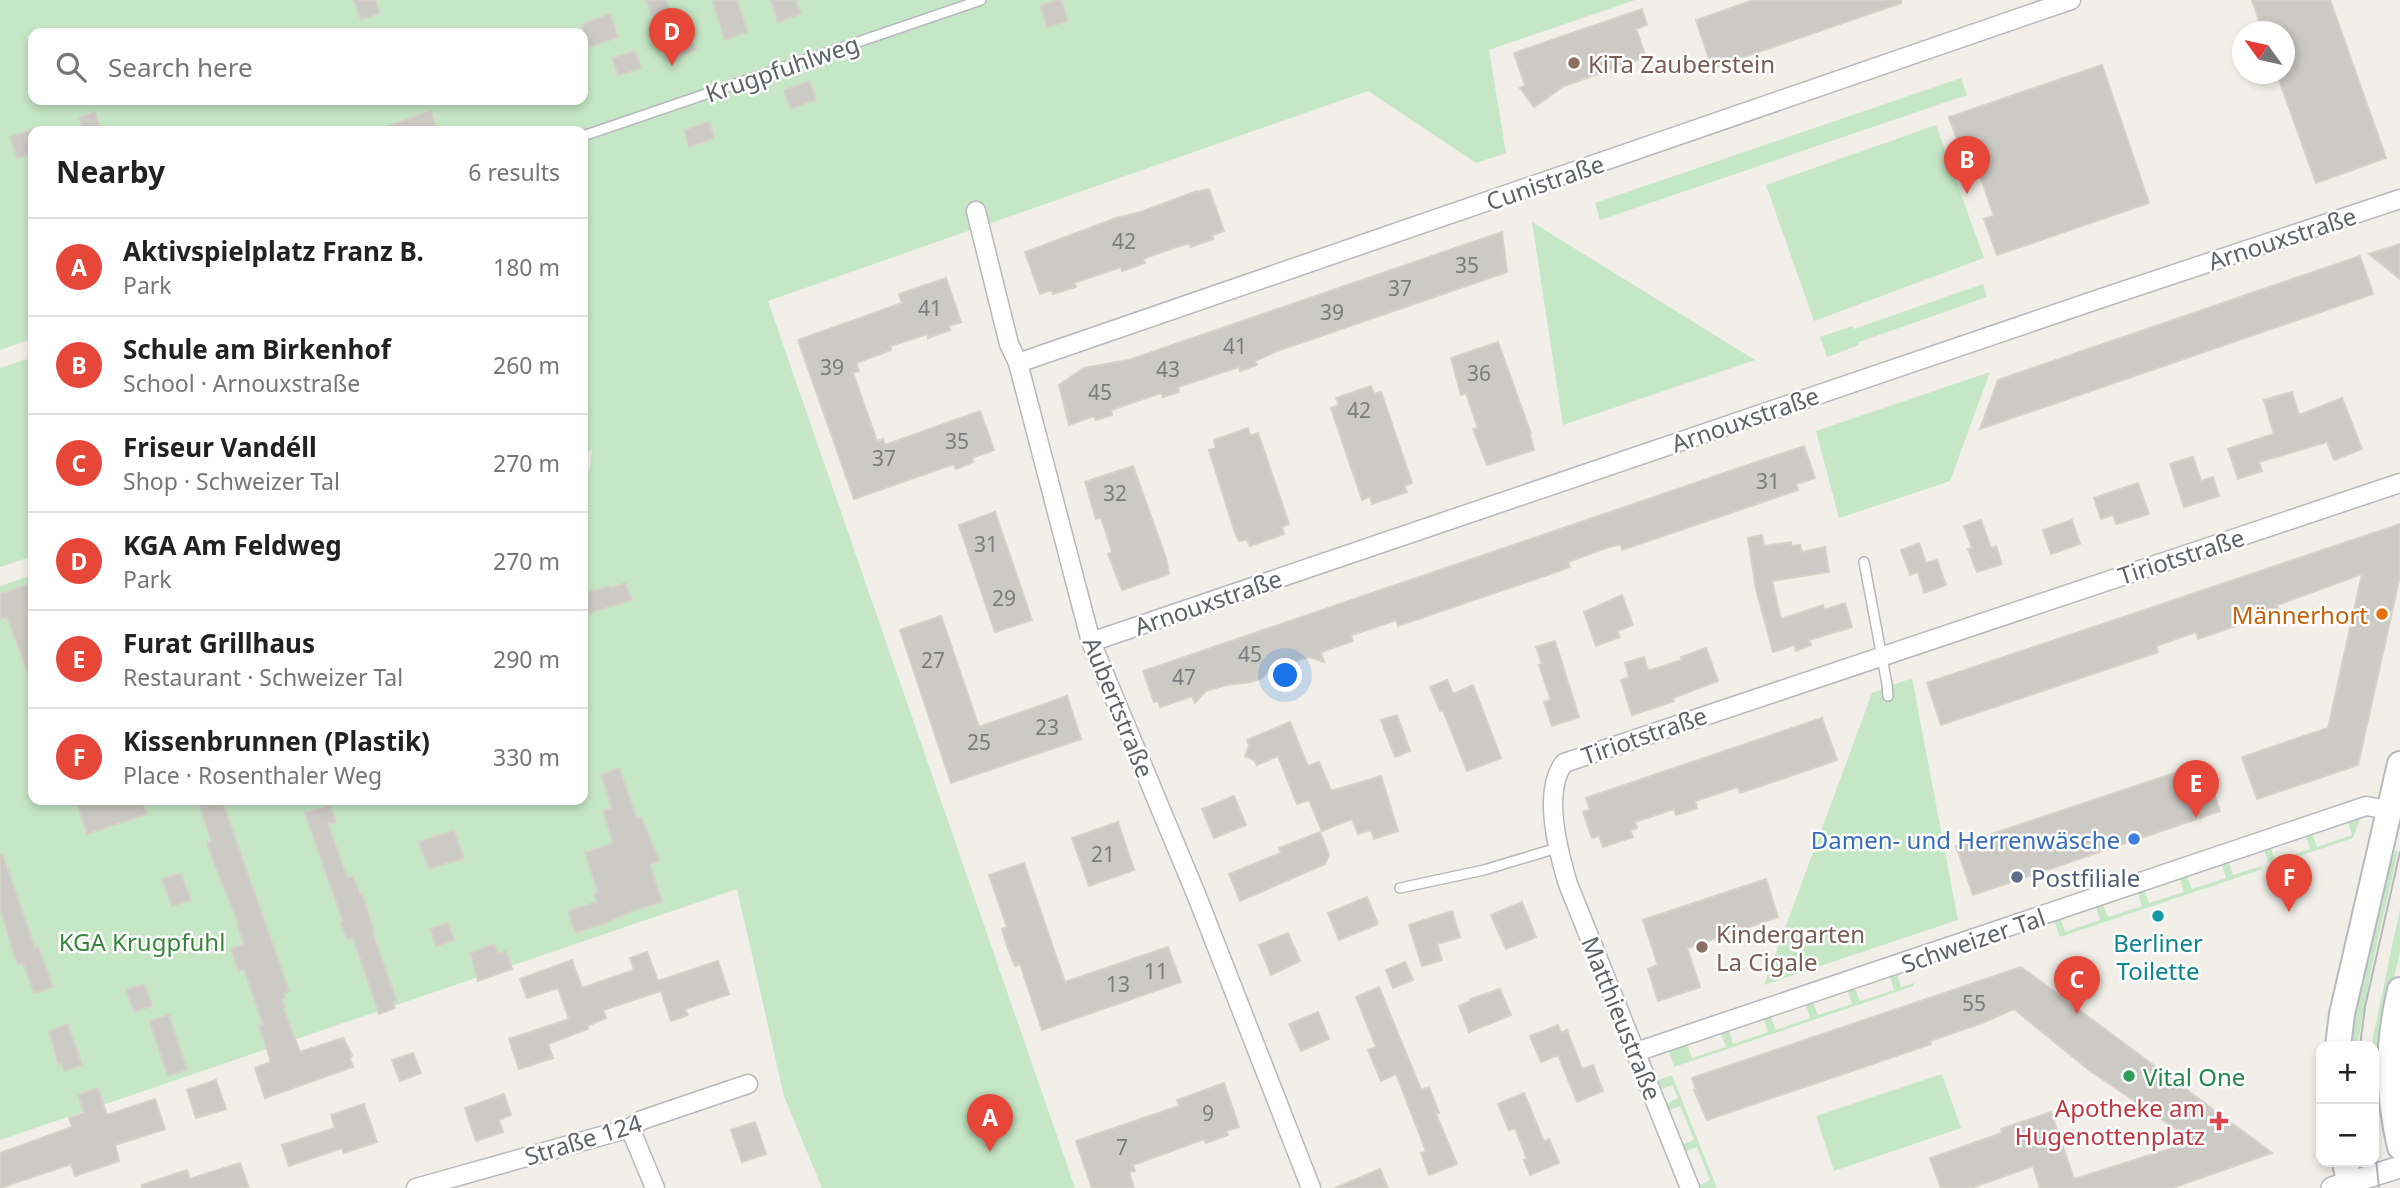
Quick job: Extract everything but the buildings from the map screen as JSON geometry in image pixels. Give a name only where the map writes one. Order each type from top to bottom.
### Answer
[{"type":"main road","points":[[2339,1041],[2342,1013],[2400,764]]},
{"type":"main road","points":[[2400,990],[2390,1045],[2389,1079],[2393,1118],[2400,1147]]},
{"type":"street","name":"Cunistraße","points":[[1018,363],[2071,0]]},
{"type":"street","name":"Arnouxstraße","points":[[1091,642],[2400,199]]},
{"type":"street","name":"Aubertstraße","points":[[976,211],[1009,344],[1018,363],[1091,642],[1196,894],[1311,1188]]},
{"type":"street","name":"Tiriotstraße","points":[[1557,848],[1553,790],[1556,774],[1564,763],[2400,483]]},
{"type":"street","name":"Schweizer Tal","points":[[1636,1052],[2366,806],[2389,810]]},
{"type":"street","name":"Matthieustraße","points":[[1557,848],[1567,884],[1690,1188]]},
{"type":"street","name":"Straße 124","points":[[416,1188],[630,1128],[642,1120],[748,1084]]},
{"type":"street","points":[[630,1128],[655,1188]]},
{"type":"street","points":[[2344,1180],[2400,1167]]},
{"type":"lane","name":"Krugpfuhlweg","points":[[588,134],[981,0]]},
{"type":"lane","points":[[1864,562],[1888,696]]},
{"type":"lane","points":[[1400,887],[1484,870],[1557,848]]},
{"type":"green space","name":"KGA Krugpfuhl","points":[[0,0],[1635,0],[1489,50],[1506,153],[1476,163],[1368,91],[768,301],[1075,1188],[822,1188],[784,1096],[737,889],[0,1140],[0,586],[28,577],[28,805],[588,805],[588,472],[592,448],[588,453],[588,126],[28,126],[28,340],[0,350]]},
{"type":"green space","points":[[1961,78],[1967,95],[1600,220],[1595,203]]},
{"type":"green space","points":[[1936,125],[1984,258],[1814,321],[1766,185]]},
{"type":"green space","points":[[1532,222],[1755,360],[1563,425]]},
{"type":"green space","points":[[1983,284],[1987,297],[1859,342],[1859,345],[1827,357],[1820,337],[1853,326],[1854,329]]},
{"type":"green space","points":[[28,359],[28,558],[0,567],[0,368]]},
{"type":"green space","points":[[1990,372],[1950,481],[1839,518],[1816,431]]},
{"type":"green space","points":[[1912,678],[1958,920],[1764,985],[1872,693]]},
{"type":"green space","points":[[2360,820],[2353,838],[2270,866],[2264,850],[2271,848],[2275,861],[2310,849],[2306,836],[2312,834],[2317,847],[2352,835],[2348,822]]},
{"type":"green space","points":[[2388,849],[2398,851],[2358,1041],[2347,1041]]},
{"type":"green space","points":[[2229,862],[2233,875],[2261,866],[2263,869],[2060,937],[2054,921],[2061,919],[2065,932],[2100,920],[2096,907],[2103,905],[2108,917],[2142,906],[2138,893],[2145,891],[2149,903],[2184,892],[2180,879],[2187,877],[2192,889],[2226,878],[2222,865]]},
{"type":"green space","points":[[2400,909],[2400,952],[2387,1010],[2385,1114],[2379,1116],[2379,1041],[2373,1041]]},
{"type":"green space","points":[[1897,974],[1901,987],[1914,983],[1914,986],[1674,1067],[1669,1051],[1687,1045],[1692,1058],[1726,1047],[1721,1034],[1729,1031],[1733,1044],[1768,1032],[1764,1019],[1771,1017],[1776,1030],[1810,1018],[1806,1005],[1813,1003],[1818,1015],[1852,1004],[1848,991],[1855,989],[1860,1001],[1894,990],[1890,977]]},
{"type":"green space","points":[[1942,1074],[1961,1128],[1834,1171],[1816,1116]]},
{"type":"green space","points":[[1672,1075],[1717,1188],[1698,1188],[1710,1180],[1697,1147],[1684,1152],[1681,1145],[1694,1140],[1680,1106],[1668,1111],[1665,1104],[1678,1098],[1672,1085],[1659,1090],[1656,1081]]},
{"type":"tram line","points":[[2361,1041],[2365,1007],[2400,852]]},
{"type":"tram line","points":[[2377,1167],[2379,1188]]},
{"type":"place","name":"KiTa Zauberstein","points":[[1574,63]]},
{"type":"place","name":"KGA Am Feldweg","points":[[672,66]]},
{"type":"place","name":"Schule am Birkenhof","points":[[1967,194]]},
{"type":"place","name":"Männerhort","points":[[2382,614]]},
{"type":"place","name":"Furat Grillhaus","points":[[2196,818]]},
{"type":"place","name":"Damen- und Herrenwäsche","points":[[2134,839]]},
{"type":"place","name":"Postfiliale","points":[[2017,877]]},
{"type":"place","name":"Kissenbrunnen (Plastik)","points":[[2289,912]]},
{"type":"place","name":"Berliner Toilette","points":[[2158,916]]},
{"type":"place","name":"Kindergarten La Cigale","points":[[1702,947]]},
{"type":"place","name":"Friseur Vandéll","points":[[2077,1014]]},
{"type":"place","name":"Vital One","points":[[2129,1076]]},
{"type":"place","name":"Apotheke am Hugenottenplatz","points":[[2219,1121]]},
{"type":"place","name":"Aktivspielplatz Franz B.","points":[[990,1152]]}]
